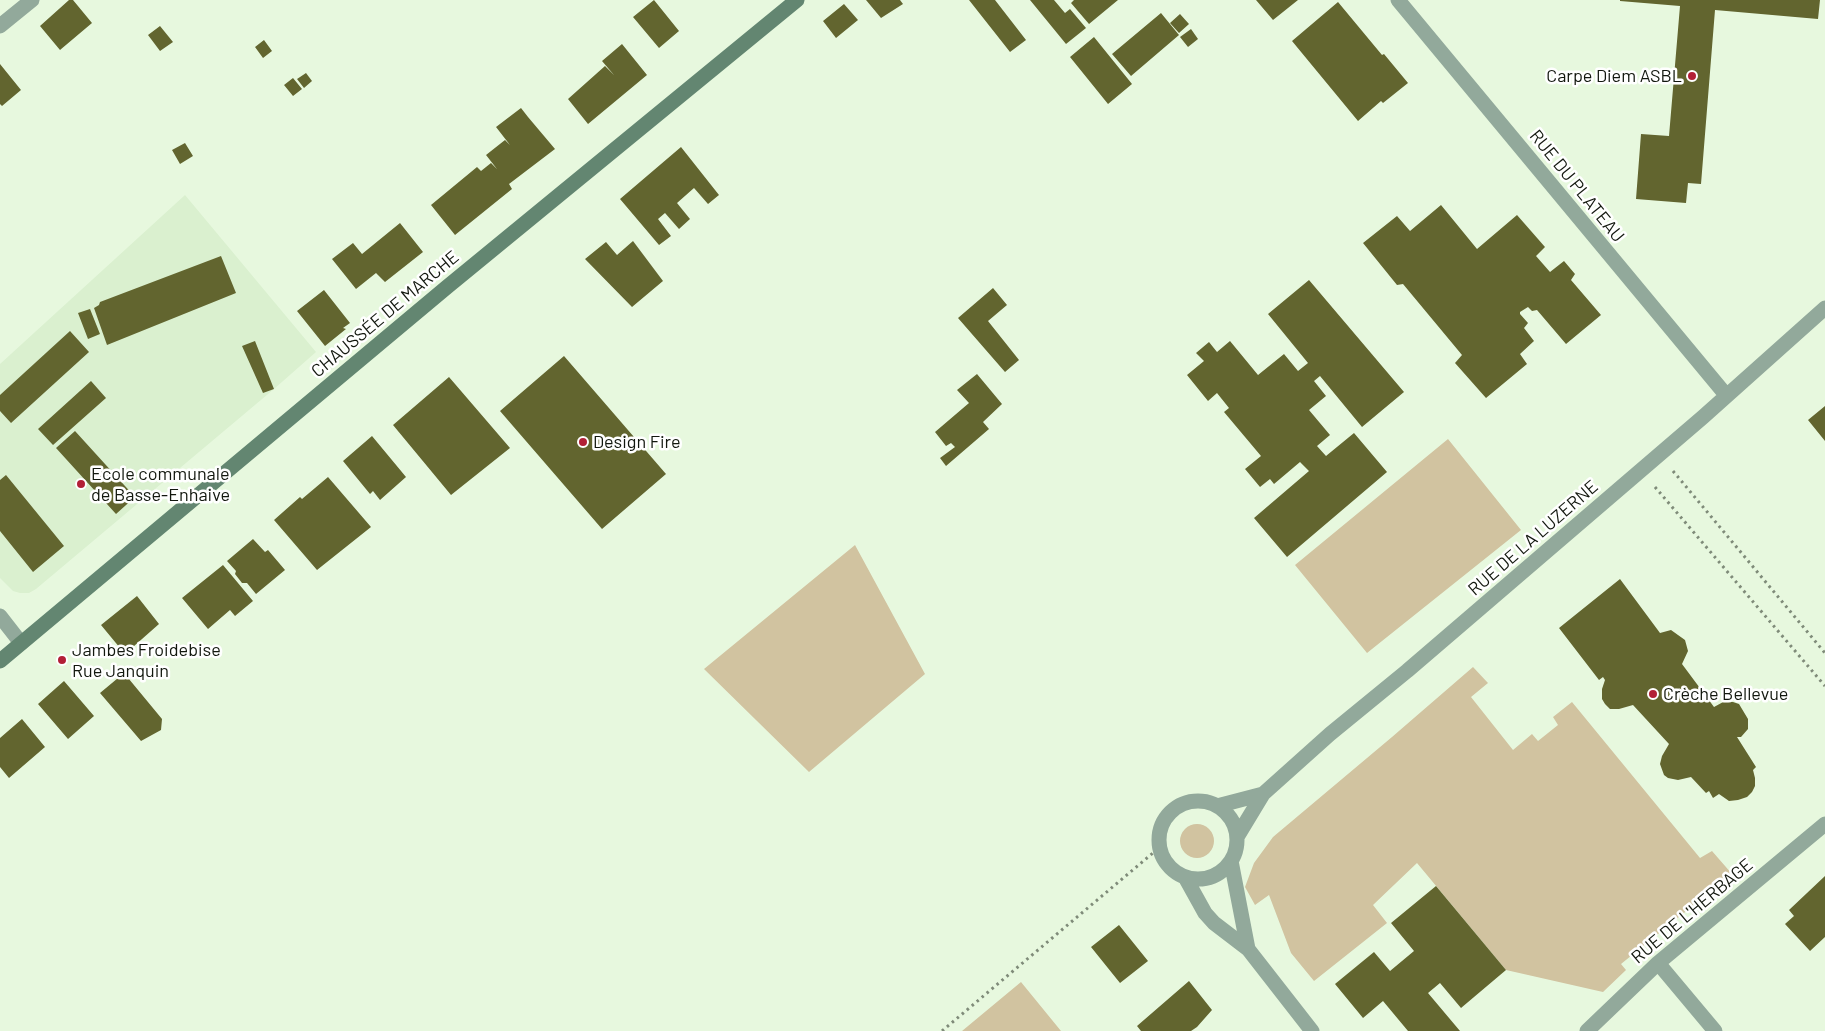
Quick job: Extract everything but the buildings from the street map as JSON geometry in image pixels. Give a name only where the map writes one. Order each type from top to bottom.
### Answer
[{"type":"main road","name":"CHAUSSÉE DE MARCHE","points":[[0,660],[447,287],[797,0]]},
{"type":"street","points":[[0,26],[32,0]]},
{"type":"street","name":"RUE DU PLATEAU","points":[[1398,0],[1726,396]]},
{"type":"street","name":"RUE DE LA LUZERNE","points":[[1237,837],[1263,794],[1330,734],[1407,671],[1703,417],[1825,308]]},
{"type":"street","points":[[0,616],[21,643]]},
{"type":"street","name":"RUE DE LA LUZERNE","points":[[1217,806],[1263,794]]},
{"type":"street","points":[[1193,802],[1206,802],[1217,806],[1231,819],[1237,837],[1236,850],[1231,861],[1223,871],[1212,877],[1198,879],[1185,877],[1174,870],[1165,860],[1160,848],[1160,835],[1164,823],[1171,813],[1181,805],[1193,802]]},
{"type":"street","name":"RUE DE L'HERBAGE","points":[[1587,1031],[1658,963],[1825,824]]},
{"type":"street","points":[[1231,861],[1248,949]]},
{"type":"street","points":[[1185,877],[1205,913],[1248,949],[1312,1031]]},
{"type":"street","points":[[1658,963],[1715,1031]]},
{"type":"path","points":[[1659,454],[1825,653]]},
{"type":"path","points":[[1640,470],[1825,686]]},
{"type":"path","points":[[942,1031],[1160,848]]},
{"type":"shaded area","name":"Ecole communale de Basse-Enhaive","points":[[185,195],[316,352],[36,589],[29,593],[13,591],[0,578],[0,364]]},
{"type":"shaded area","points":[[1448,439],[1521,530],[1367,653],[1295,565]]},
{"type":"shaded area","points":[[855,545],[925,674],[809,772],[704,669]]},
{"type":"shaded area","points":[[1473,667],[1488,683],[1471,697],[1513,750],[1532,734],[1538,741],[1558,725],[1553,717],[1572,702],[1700,858],[1712,851],[1732,874],[1621,964],[1626,970],[1603,992],[1506,970],[1417,863],[1373,905],[1387,923],[1314,981],[1291,953],[1269,895],[1255,905],[1245,887],[1254,863],[1273,837]]},
{"type":"shaded area","points":[[1197,824],[1204,825],[1209,829],[1213,834],[1213,848],[1209,853],[1204,857],[1197,858],[1190,857],[1185,853],[1181,848],[1180,841],[1181,834],[1185,829],[1190,825]]},
{"type":"shaded area","points":[[1021,982],[1061,1031],[962,1031]]},
{"type":"place","name":"Carpe Diem ASBL","points":[[1692,76]]},
{"type":"place","name":"Design Fire","points":[[583,442]]},
{"type":"place","name":"Ecole communale de Basse-Enhaive","points":[[81,484]]},
{"type":"place","name":"Jambes Froidebise Rue Janquin","points":[[62,660]]},
{"type":"place","name":"Crèche Bellevue","points":[[1653,694]]}]
